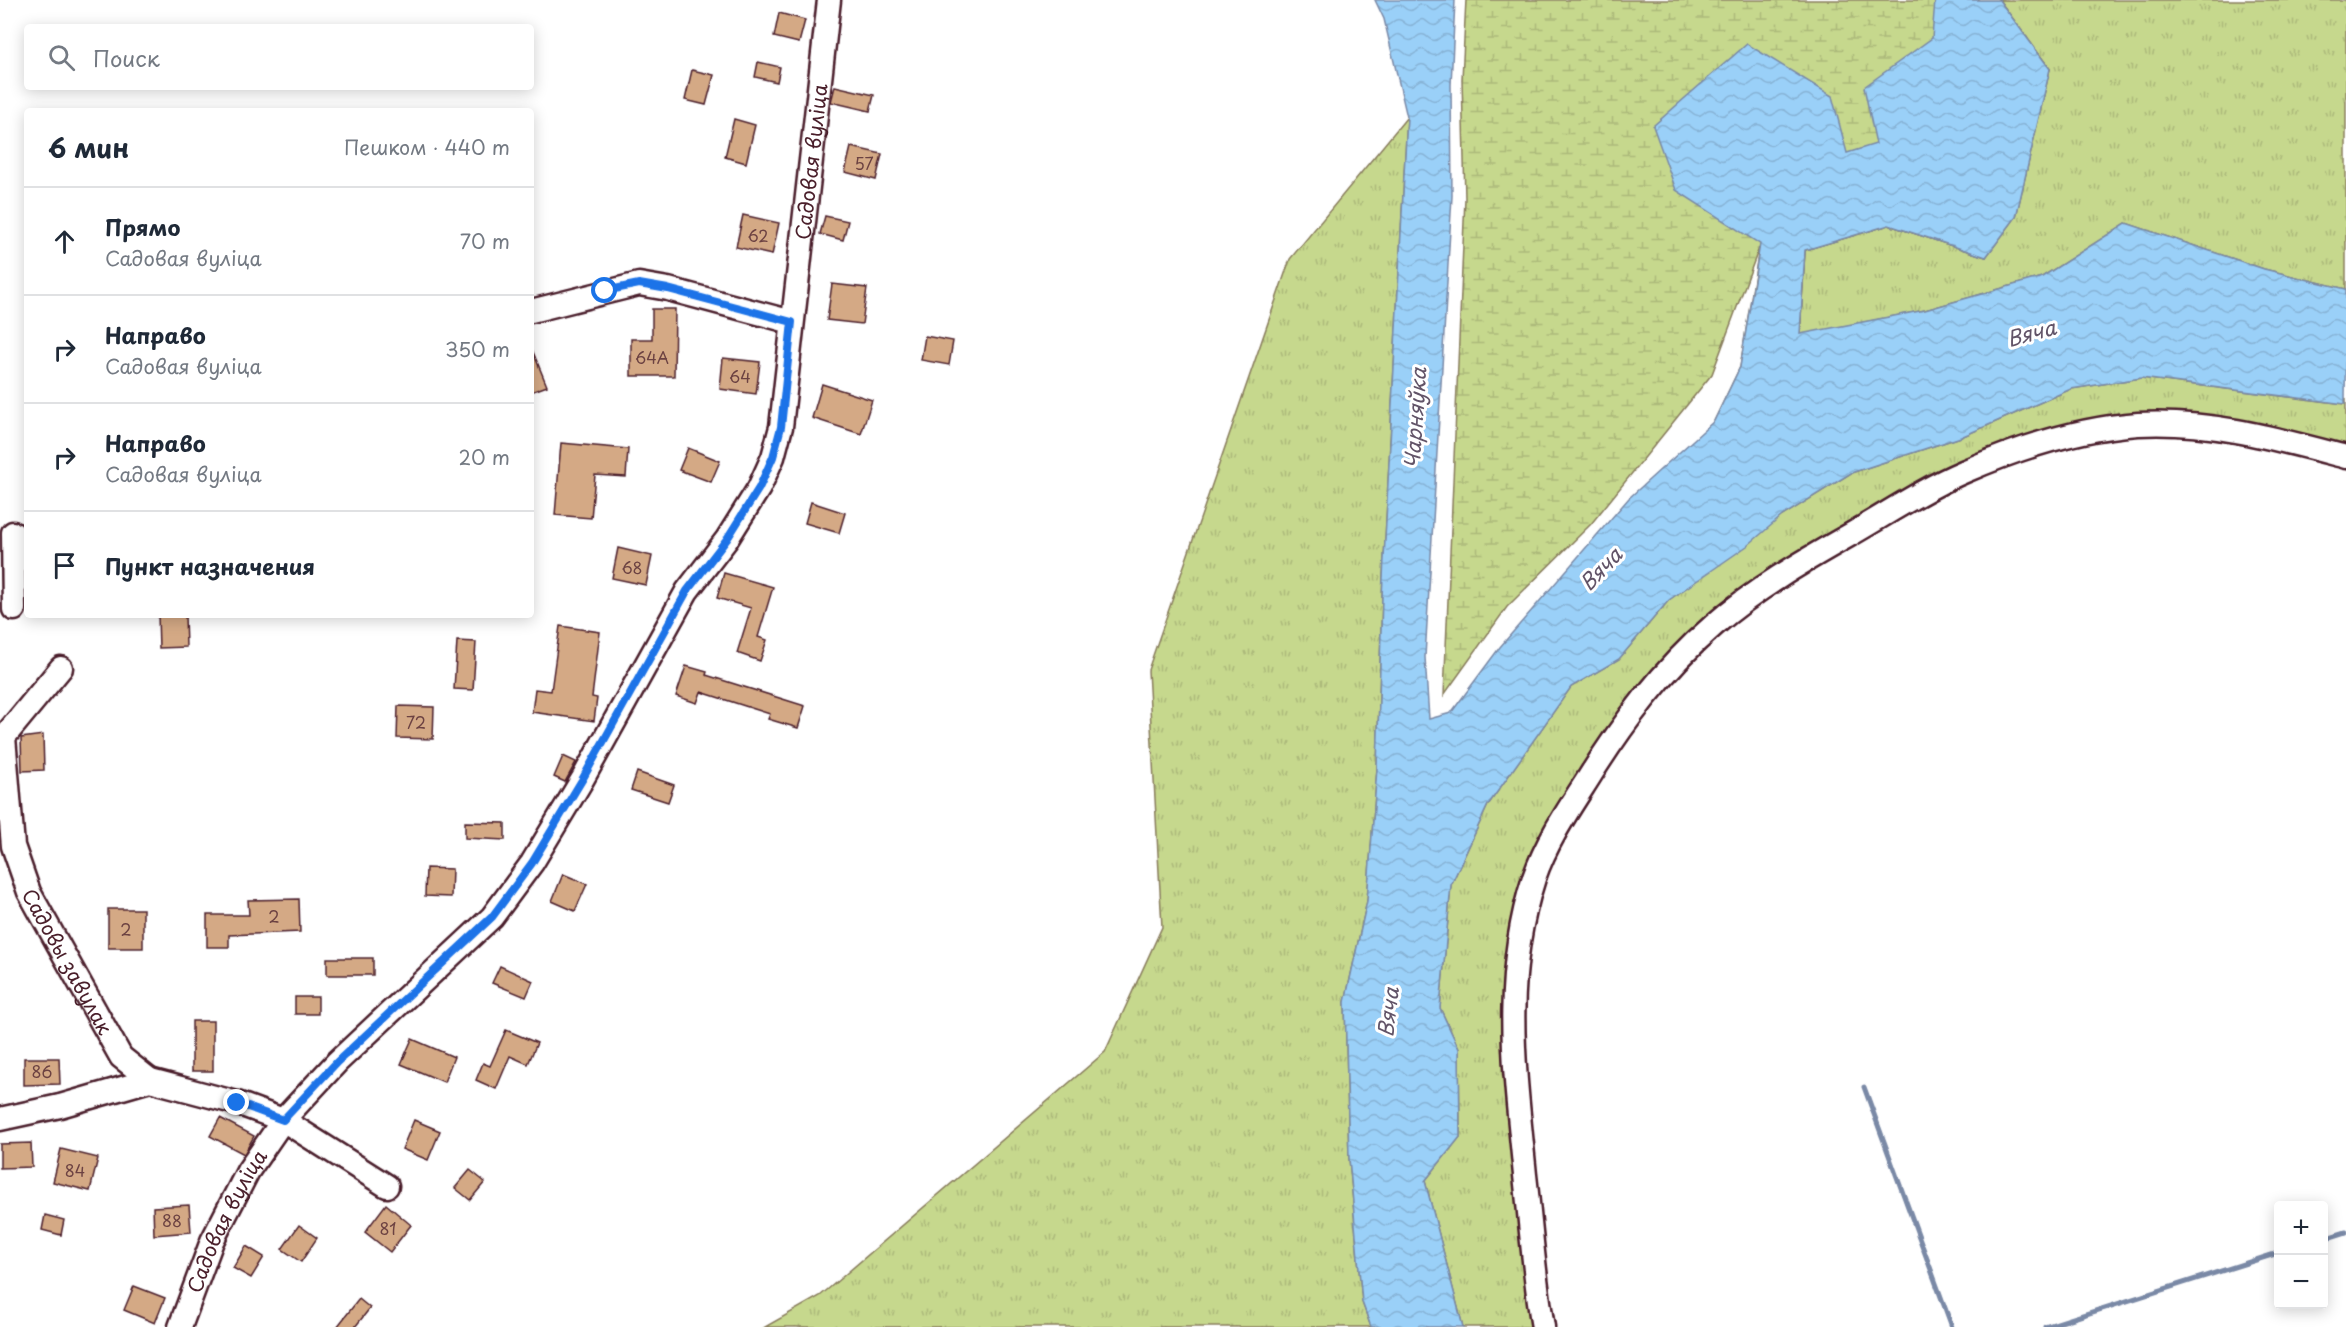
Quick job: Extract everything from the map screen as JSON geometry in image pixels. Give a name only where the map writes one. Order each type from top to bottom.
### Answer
[{"type":"street","name":"Садовая вуліца","points":[[180,1327],[212,1241],[248,1171],[283,1120],[337,1062],[492,917],[532,863],[582,780],[687,591],[727,539],[759,488],[773,457],[781,427],[830,0]]},
{"type":"street","points":[[534,310],[639,284],[668,289],[792,322]]},
{"type":"street","points":[[1543,1327],[1513,1055],[1511,1009],[1521,930],[1535,877],[1552,834],[1626,719],[1671,666],[1715,624],[1770,583],[1961,472],[2032,447],[2085,432],[2137,424],[2206,425],[2260,434],[2346,457]]},
{"type":"street","points":[[13,533],[14,609]]},
{"type":"street","name":"Садовы завулак","points":[[61,668],[4,737],[13,846],[29,892],[121,1057],[150,1080]]},
{"type":"street","points":[[0,1119],[60,1106],[150,1080],[237,1103],[283,1120],[387,1186]]},
{"type":"green space","points":[[1466,0],[1999,0],[2050,69],[2016,217],[1986,257],[1889,225],[1805,250],[1800,335],[1714,421],[1740,367],[1759,248],[1712,374],[1591,524],[1507,607],[1444,695],[1465,198],[1462,79]]},
{"type":"green space","points":[[1999,0],[2346,0],[2346,289],[2264,269],[2126,223],[2042,277],[1925,310],[1800,335],[1805,250],[1889,225],[1986,257],[2050,69]]},
{"type":"green space","points":[[1407,117],[1382,597],[1377,768],[1367,901],[1345,1002],[1349,1158],[1362,1302],[1371,1327],[765,1327],[820,1296],[1105,1052],[1162,927],[1148,670],[1290,259]]},
{"type":"green space","points":[[2141,378],[2344,404],[2346,398],[2346,457],[2137,424],[1961,472],[1715,624],[1553,834],[1511,1009],[1547,1327],[1463,1327],[1425,1181],[1460,1137],[1459,1049],[1440,1008],[1451,885],[1488,805],[1571,687],[1619,659],[1669,600],[1782,516],[1851,473],[1961,437],[2071,389]]},
{"type":"water","points":[[1375,0],[1455,0],[1451,85],[1452,196],[1425,657],[1429,719],[1451,713],[1500,647],[1629,498],[1714,421],[1740,367],[1760,244],[1676,190],[1653,126],[1747,44],[1832,96],[1847,153],[1876,144],[1864,87],[1932,38],[1935,0],[1999,0],[2050,69],[2016,217],[1986,257],[1889,225],[1805,250],[1800,334],[1925,310],[2042,277],[2126,223],[2264,269],[2346,289],[2345,404],[2141,378],[2071,389],[1961,437],[1851,473],[1782,516],[1747,546],[1669,600],[1619,659],[1571,687],[1488,805],[1451,885],[1440,1008],[1459,1049],[1460,1137],[1425,1181],[1463,1327],[1371,1327],[1362,1302],[1349,1158],[1345,1002],[1367,901],[1377,768],[1382,597],[1407,117],[1384,19]]},
{"type":"building","points":[[779,13],[805,20],[799,43],[774,37]]},
{"type":"building","points":[[758,62],[780,67],[777,82],[755,77]]},
{"type":"building","points":[[692,70],[714,75],[706,105],[685,100]]},
{"type":"building","points":[[835,86],[874,95],[870,111],[831,102]]},
{"type":"building","points":[[734,119],[755,125],[746,163],[725,157]]},
{"type":"building","points":[[851,147],[882,154],[876,180],[845,172]]},
{"type":"building","points":[[743,215],[779,223],[772,255],[736,247]]},
{"type":"building","points":[[825,216],[848,221],[843,240],[820,234]]},
{"type":"building","points":[[832,284],[867,288],[862,324],[827,320]]},
{"type":"building","points":[[652,309],[675,309],[674,376],[631,376],[631,339],[652,339]]},
{"type":"building","points":[[925,336],[953,341],[949,365],[921,360]]},
{"type":"building","points":[[534,354],[547,386],[534,391]]},
{"type":"building","points":[[723,358],[760,362],[756,394],[720,389]]},
{"type":"building","points":[[822,384],[872,400],[861,434],[812,418]]},
{"type":"building","points":[[561,443],[628,449],[626,477],[595,475],[591,518],[555,515]]},
{"type":"building","points":[[688,448],[720,461],[711,482],[679,470]]},
{"type":"building","points":[[811,502],[845,513],[839,533],[805,523]]},
{"type":"building","points":[[618,548],[652,556],[646,585],[612,578]]},
{"type":"building","points":[[724,573],[773,587],[758,637],[767,640],[760,661],[737,653],[751,608],[717,598]]},
{"type":"building","points":[[158,618],[185,618],[186,647],[159,648]]},
{"type":"building","points":[[560,626],[600,632],[592,697],[597,698],[594,721],[532,712],[535,689],[551,691]]},
{"type":"building","points":[[457,641],[476,642],[473,690],[454,689]]},
{"type":"building","points":[[686,666],[707,672],[706,675],[805,706],[798,728],[768,719],[770,714],[701,692],[697,703],[676,696]]},
{"type":"building","points":[[398,706],[434,707],[433,739],[397,738]]},
{"type":"building","points":[[43,735],[44,770],[22,771],[21,738]]},
{"type":"building","points":[[563,756],[576,762],[565,782],[554,777]]},
{"type":"building","points":[[637,772],[674,785],[668,802],[631,790]]},
{"type":"building","points":[[465,822],[505,823],[505,840],[465,838]]},
{"type":"building","points":[[426,868],[452,869],[451,897],[425,896]]},
{"type":"building","points":[[563,874],[587,884],[575,911],[552,901]]},
{"type":"building","points":[[299,899],[300,932],[229,935],[229,947],[207,947],[207,915],[249,915],[248,900]]},
{"type":"building","points":[[108,909],[143,909],[143,948],[108,948]]},
{"type":"building","points":[[327,958],[373,958],[373,975],[327,975]]},
{"type":"building","points":[[500,966],[533,981],[526,997],[492,983]]},
{"type":"building","points":[[295,997],[318,997],[318,1014],[295,1014]]},
{"type":"building","points":[[192,1021],[213,1021],[213,1071],[192,1071]]},
{"type":"building","points":[[506,1030],[537,1043],[528,1064],[510,1056],[496,1089],[476,1080],[483,1063],[490,1066]]},
{"type":"building","points":[[412,1039],[454,1057],[444,1082],[401,1064]]},
{"type":"building","points":[[24,1058],[59,1058],[60,1084],[24,1085]]},
{"type":"building","points":[[220,1118],[254,1136],[244,1154],[210,1136]]},
{"type":"building","points":[[414,1120],[440,1131],[428,1160],[402,1149]]},
{"type":"building","points":[[31,1143],[32,1167],[0,1168],[0,1144]]},
{"type":"building","points":[[61,1149],[98,1158],[90,1191],[53,1182]]},
{"type":"building","points":[[470,1170],[485,1182],[470,1200],[455,1188]]},
{"type":"building","points":[[386,1204],[411,1225],[390,1252],[365,1232]]},
{"type":"building","points":[[189,1205],[191,1232],[154,1235],[153,1207]]},
{"type":"building","points":[[45,1215],[64,1220],[61,1235],[42,1230]]},
{"type":"building","points":[[299,1225],[317,1238],[301,1262],[282,1249]]},
{"type":"building","points":[[246,1246],[264,1257],[251,1278],[233,1268]]},
{"type":"building","points":[[134,1286],[165,1298],[155,1323],[124,1310]]},
{"type":"building","points":[[359,1299],[370,1308],[355,1327],[337,1327]]},
{"type":"waterway","points":[[1864,1087],[1952,1327]]},
{"type":"waterway","points":[[2328,1238],[2346,1232]]},
{"type":"waterway","points":[[2045,1327],[2274,1254]]},
{"type":"route","points":[[237,1103],[283,1120],[337,1062],[492,917],[532,863],[582,780],[687,591],[727,539],[759,488],[773,457],[781,427],[792,322],[668,289],[639,284],[605,291]]},
{"type":"water label","name":"Вяча","points":[[2031,332]]},
{"type":"water label","name":"Чарняўка","points":[[1414,418]]},
{"type":"water label","name":"Вяча","points":[[1600,568]]},
{"type":"water label","name":"Вяча","points":[[1387,1012]]}]
